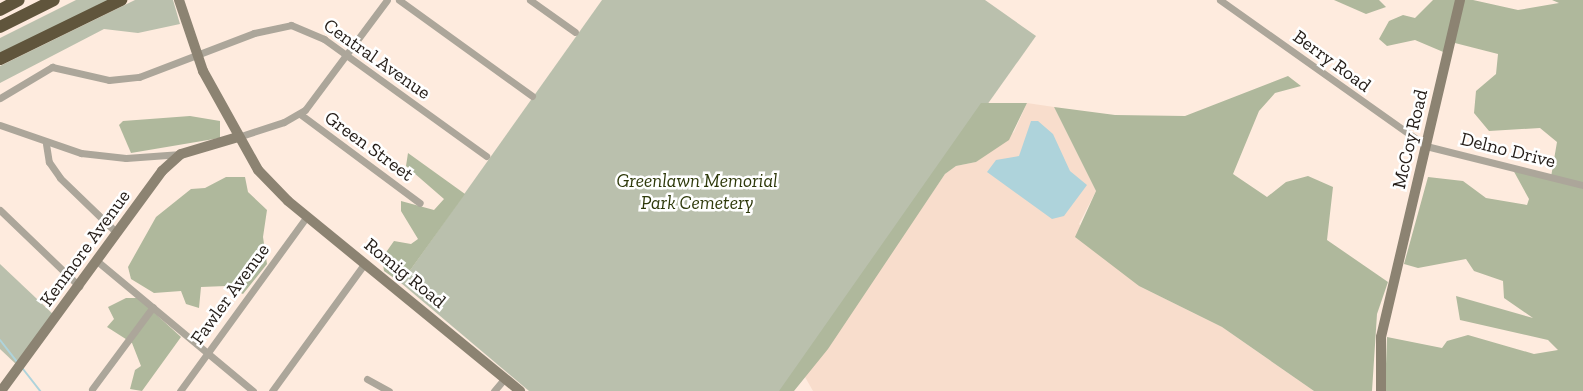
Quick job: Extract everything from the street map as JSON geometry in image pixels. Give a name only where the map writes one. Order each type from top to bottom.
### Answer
[{"type":"highway","points":[[0,10],[19,0]]},
{"type":"highway","points":[[0,27],[54,0]]},
{"type":"highway","points":[[0,60],[121,0]]},
{"type":"street","name":"Romig Road","points":[[179,0],[196,56],[238,137],[268,182],[520,391]]},
{"type":"street","points":[[0,125],[46,144],[116,158],[181,154],[238,137],[300,114],[387,0]]},
{"type":"street","points":[[399,0],[532,96]]},
{"type":"street","points":[[530,0],[574,32]]},
{"type":"street","name":"Berry Road","points":[[1220,0],[1426,146]]},
{"type":"street","name":"McCoy Road","points":[[1381,391],[1381,337],[1460,0]]},
{"type":"street","name":"Central Avenue","points":[[0,98],[52,67],[69,68],[95,78],[125,79],[196,56],[254,33],[291,25],[312,32],[486,156]]},
{"type":"street","name":"Green Street","points":[[300,114],[420,204]]},
{"type":"street","points":[[46,144],[49,162],[60,178],[117,233]]},
{"type":"street","name":"Delno Drive","points":[[1426,146],[1583,185]]},
{"type":"street","name":"Kenmore Avenue","points":[[2,391],[162,171],[181,154]]},
{"type":"street","points":[[0,210],[79,286]]},
{"type":"street","name":"Fawler Avenue","points":[[180,391],[307,216]]},
{"type":"street","points":[[97,261],[253,391]]},
{"type":"street","points":[[272,391],[364,263]]},
{"type":"street","points":[[92,389],[152,307]]},
{"type":"street","points":[[494,391],[505,378]]},
{"type":"street","points":[[367,379],[389,391]]},
{"type":"shaded area","points":[[1027,103],[1054,107],[1096,191],[1079,224],[1139,286],[1222,327],[1314,391],[813,391],[805,377],[945,174],[956,166],[976,162],[1014,132]]},
{"type":"green space","points":[[76,0],[114,0],[0,53],[0,38]]},
{"type":"green space","points":[[135,0],[173,0],[180,24],[138,33],[104,29],[0,83],[0,66]]},
{"type":"green space","name":"Greenlawn Memorial Park Cemetery","points":[[602,0],[985,0],[1036,36],[784,391],[529,391],[401,283]]},
{"type":"green space","points":[[1334,0],[1379,0],[1386,7],[1366,14]]},
{"type":"green space","points":[[1433,0],[1473,0],[1518,10],[1559,3],[1552,0],[1583,0],[1583,391],[1385,391],[1387,337],[1442,348],[1447,341],[1468,335],[1534,354],[1558,350],[1548,340],[1460,320],[1456,296],[1533,318],[1504,298],[1503,281],[1474,271],[1466,259],[1418,268],[1404,264],[1428,177],[1463,181],[1486,198],[1527,205],[1529,199],[1512,168],[1551,177],[1557,142],[1540,128],[1489,131],[1474,113],[1476,91],[1496,74],[1498,54],[1451,42],[1448,54],[1415,40],[1387,46],[1379,39],[1389,21],[1403,15],[1415,18]]},
{"type":"green space","points":[[1288,76],[1301,86],[1275,93],[1259,111],[1233,174],[1267,197],[1286,182],[1308,176],[1333,187],[1327,240],[1388,282],[1377,314],[1372,391],[1314,391],[1222,327],[1139,286],[1075,237],[1096,191],[1054,107],[1115,115],[1185,116]]},
{"type":"green space","points":[[981,103],[1027,103],[1009,140],[976,162],[956,166],[945,174],[828,349],[794,391],[779,391]]},
{"type":"green space","points":[[190,116],[220,121],[220,138],[131,153],[119,125],[123,121]]},
{"type":"green space","points":[[408,153],[465,194],[401,283],[384,271],[382,258],[394,241],[411,244],[418,239],[401,211],[401,201],[434,210],[444,199],[406,166]]},
{"type":"green space","points":[[226,177],[245,177],[248,192],[267,210],[263,237],[267,264],[243,294],[226,286],[201,287],[199,308],[186,304],[181,291],[154,293],[131,279],[128,267],[156,217],[191,189],[205,188]]},
{"type":"green space","points":[[0,264],[55,316],[18,366],[0,349]]},
{"type":"green space","points":[[126,298],[138,298],[181,337],[142,391],[130,389],[135,370],[141,366],[132,343],[107,327],[114,319],[108,307]]},
{"type":"water","points":[[1031,121],[1038,121],[1053,134],[1070,171],[1087,185],[1064,216],[1052,219],[987,172],[996,160],[1019,156]]},
{"type":"waterway","points":[[0,340],[17,362]]},
{"type":"waterway","points":[[23,369],[40,391]]}]
